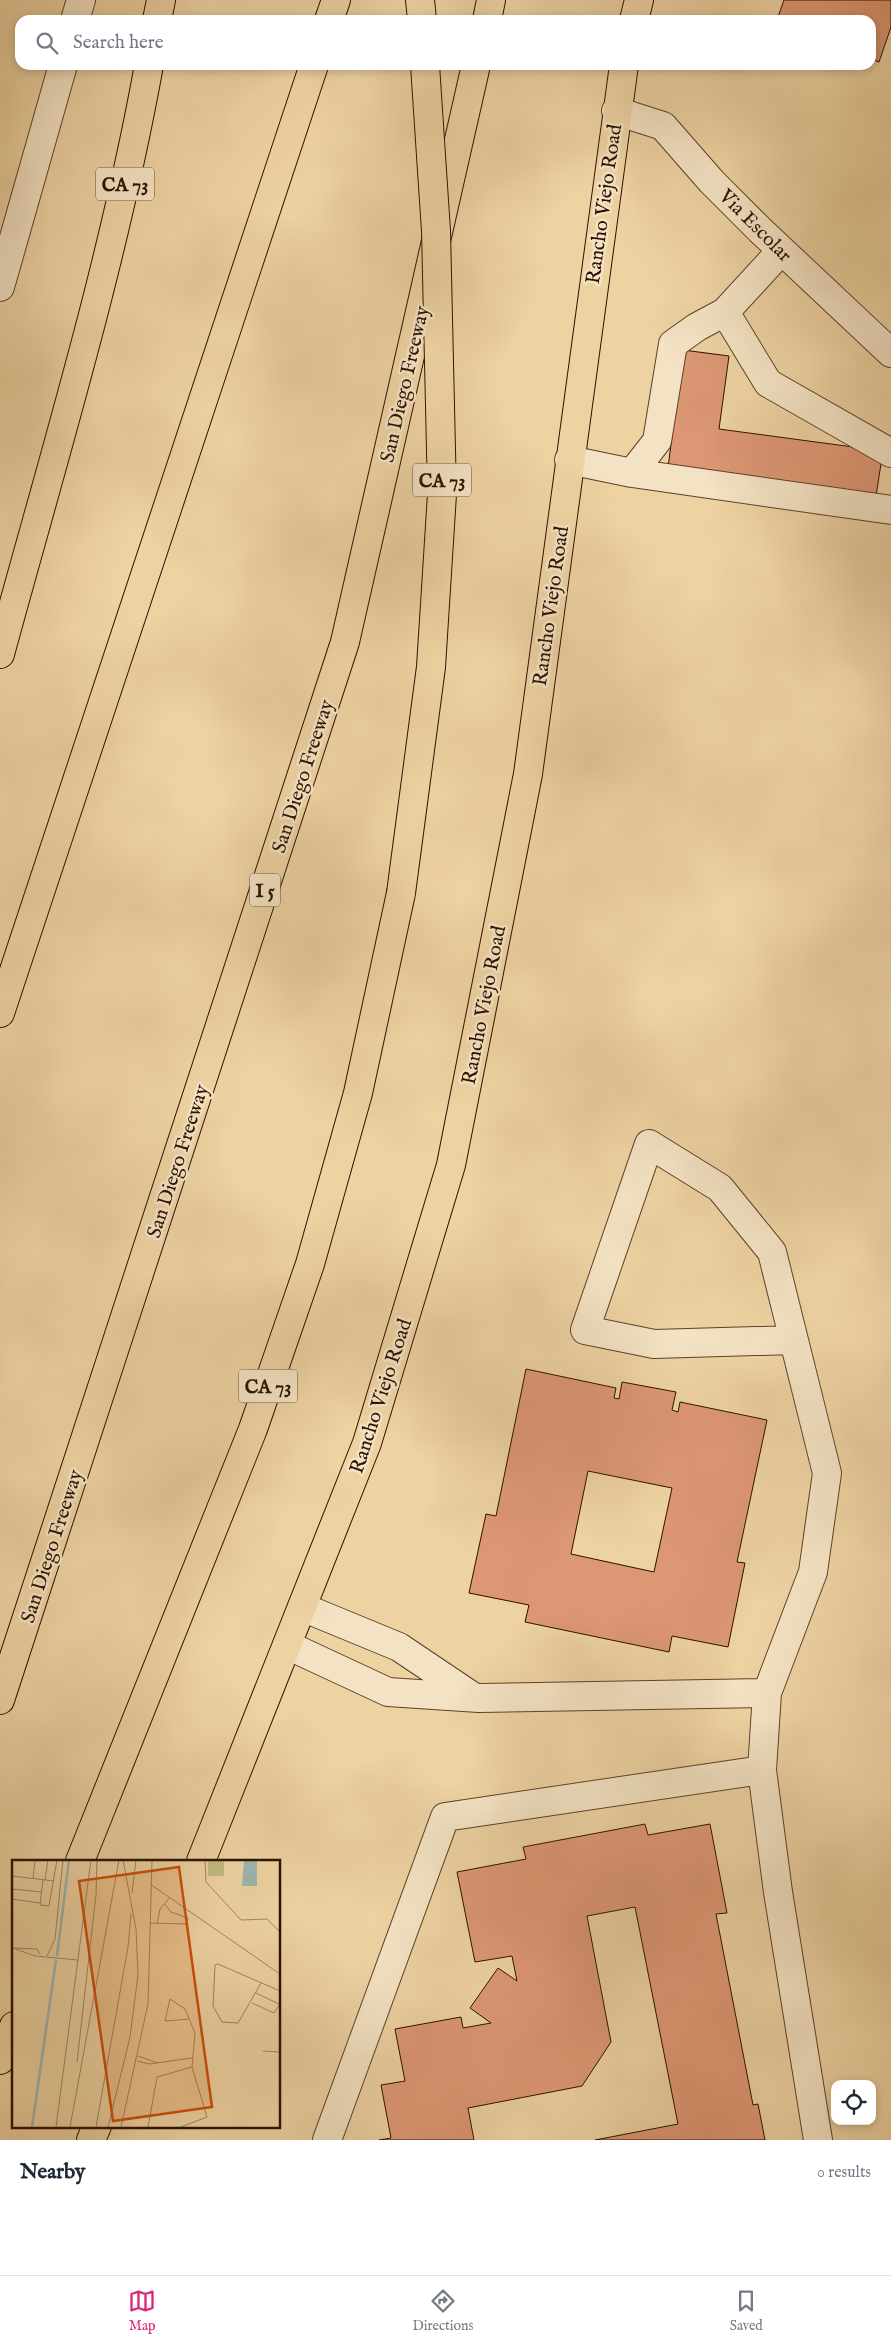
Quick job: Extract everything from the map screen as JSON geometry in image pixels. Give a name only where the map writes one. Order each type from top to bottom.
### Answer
[{"type":"main road","points":[[158,15],[160,0]]},
{"type":"main road","points":[[331,15],[336,0]]},
{"type":"main road","points":[[420,0],[422,15]]},
{"type":"main road","points":[[488,15],[492,0]]},
{"type":"main road","points":[[635,15],[639,0]]},
{"type":"main road","name":"CA 73","points":[[0,654],[95,302],[134,145],[148,70]]},
{"type":"main road","points":[[0,1013],[312,70]]},
{"type":"main road","name":"CA 73","points":[[80,1860],[253,1429],[310,1264],[358,1093],[401,893],[432,667],[442,494],[436,231],[425,70]]},
{"type":"main road","name":"San Diego Freeway","points":[[0,1700],[345,642],[475,70]]},
{"type":"main road","name":"Rancho Viejo Road","points":[[202,1860],[367,1443],[451,1165],[528,774],[616,111],[623,70]]},
{"type":"main road","points":[[0,2060],[12,2031]]},
{"type":"main road","points":[[91,2140],[96,2128]]},
{"type":"street","points":[[76,15],[81,0]]},
{"type":"street","points":[[0,287],[62,70]]},
{"type":"street","name":"Via Escolar","points":[[616,111],[663,126],[712,182],[782,251],[891,353]]},
{"type":"street","points":[[632,473],[657,441],[674,344],[697,327],[725,312],[782,251]]},
{"type":"street","points":[[725,312],[768,383],[891,453]]},
{"type":"street","points":[[569,460],[632,473],[891,510]]},
{"type":"street","points":[[793,1340],[654,1344],[585,1330],[649,1144],[720,1188],[772,1252],[827,1473],[813,1572],[767,1693],[762,1770],[778,1892],[818,2140]]},
{"type":"street","points":[[302,1607],[399,1647],[474,1697]]},
{"type":"street","points":[[287,1645],[388,1692],[474,1697],[767,1693]]},
{"type":"street","points":[[327,2140],[445,1817],[762,1770]]},
{"type":"building","points":[[784,0],[891,0],[891,27],[879,62],[876,61],[876,15],[779,15]]},
{"type":"building","points":[[683,350],[729,356],[719,429],[883,451],[876,496],[668,468]]},
{"type":"building","points":[[526,1369],[616,1388],[614,1398],[619,1399],[622,1382],[676,1392],[672,1410],[678,1412],[680,1402],[767,1420],[737,1562],[745,1563],[728,1647],[672,1636],[669,1652],[525,1622],[529,1605],[469,1593],[486,1514],[496,1516]],"holes":[[[588,1471],[672,1488],[654,1572],[571,1554]]]},
{"type":"building","points":[[645,1824],[648,1835],[710,1824],[727,1913],[716,1914],[753,2105],[758,2104],[765,2140],[595,2140],[678,2124],[635,1907],[587,1916],[611,2042],[582,2086],[468,2108],[474,2140],[379,2140],[391,2138],[381,2085],[405,2081],[395,2029],[461,2017],[463,2028],[491,2023],[470,2008],[498,1968],[517,1981],[512,1956],[475,1962],[457,1872],[526,1859],[523,1847]]}]
